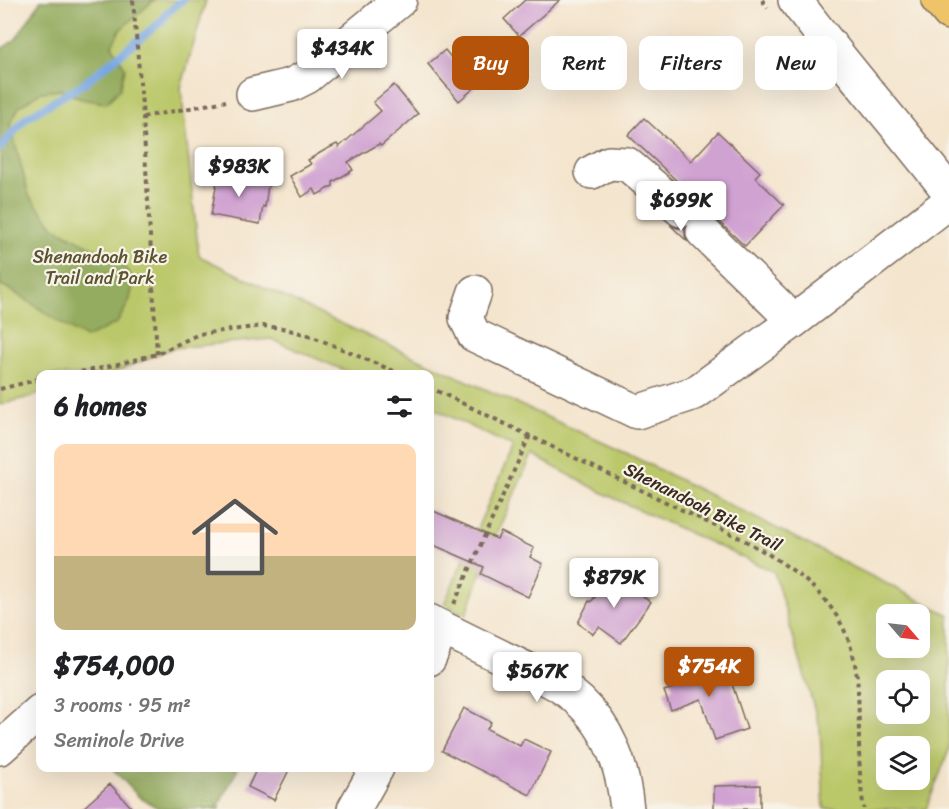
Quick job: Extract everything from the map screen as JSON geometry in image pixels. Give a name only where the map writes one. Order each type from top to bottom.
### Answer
[{"type":"highway","points":[[938,0],[949,14]]},
{"type":"street","points":[[253,94],[291,85],[306,77],[400,0]]},
{"type":"street","points":[[795,0],[949,192]]},
{"type":"street","points":[[592,172],[609,163],[627,164],[701,230],[794,321]]},
{"type":"street","points":[[475,292],[466,318],[474,335],[637,412],[695,393],[794,321],[949,202]]},
{"type":"street","points":[[436,624],[557,685],[585,706],[603,729],[616,754],[625,782],[627,809]]},
{"type":"street","points":[[0,748],[36,716]]},
{"type":"street","points":[[354,809],[375,772]]},
{"type":"path","points":[[133,0],[143,117],[157,354]]},
{"type":"path","points":[[143,117],[212,105],[253,94]]},
{"type":"path","points":[[91,370],[157,354],[199,334],[246,327],[272,326],[311,336],[391,370]]},
{"type":"path","points":[[0,389],[36,380]]},
{"type":"path","name":"Shenandoah Bike Trail","points":[[434,389],[742,539],[800,575],[822,595],[845,632],[856,670],[858,771],[864,809]]},
{"type":"path","points":[[436,624],[530,435]]},
{"type":"green space","points":[[41,0],[154,0],[120,30],[112,45],[125,68],[120,89],[106,103],[81,99],[61,90],[41,92],[19,107],[10,124],[29,196],[55,228],[122,263],[134,281],[129,302],[117,323],[86,338],[0,284],[0,50],[16,39]]},
{"type":"green space","name":"Shenandoah Bike Trail and Park","points":[[116,0],[206,0],[181,88],[199,256],[318,313],[628,454],[927,604],[876,604],[876,658],[930,658],[930,605],[949,615],[949,750],[926,809],[824,809],[820,728],[774,572],[605,494],[532,455],[490,548],[466,615],[444,604],[513,447],[434,408],[434,370],[343,370],[271,339],[173,348],[120,370],[36,370],[36,395],[0,405],[0,69]]},
{"type":"green space","points":[[116,772],[236,772],[219,805],[220,809],[160,809],[140,798]]},
{"type":"building","points":[[525,0],[560,0],[519,36],[504,19]]},
{"type":"building","points":[[445,50],[452,59],[452,90],[472,90],[459,101],[428,64]]},
{"type":"building","points":[[394,85],[418,114],[381,146],[379,144],[348,162],[353,170],[333,182],[333,186],[317,195],[314,189],[302,197],[290,176],[311,164],[308,160],[337,144],[339,147],[381,111],[373,102]]},
{"type":"building","points":[[644,118],[691,161],[718,132],[760,172],[755,177],[784,205],[745,246],[716,219],[708,214],[699,214],[699,204],[693,196],[628,135]]},
{"type":"building","points":[[219,170],[239,173],[237,180],[268,185],[260,224],[211,215]]},
{"type":"building","points":[[670,225],[685,228],[688,242]]},
{"type":"building","points":[[434,511],[497,539],[501,532],[534,548],[530,557],[543,564],[528,597],[481,574],[484,567],[434,545]]},
{"type":"building","points":[[613,574],[651,602],[621,643],[599,627],[593,634],[578,623],[589,601],[591,602]]},
{"type":"building","points":[[714,661],[719,675],[728,672],[747,729],[715,740],[701,699],[671,710],[664,691],[673,688],[669,677]]},
{"type":"building","points":[[464,708],[491,722],[487,729],[520,746],[524,739],[551,752],[530,795],[442,751]]},
{"type":"building","points":[[255,772],[288,772],[274,800],[248,787]]},
{"type":"building","points":[[110,784],[133,809],[82,809]]},
{"type":"building","points":[[760,785],[760,809],[714,809],[714,786]]},
{"type":"waterway","points":[[0,148],[26,118],[83,84],[162,21],[166,14],[183,0]]}]
